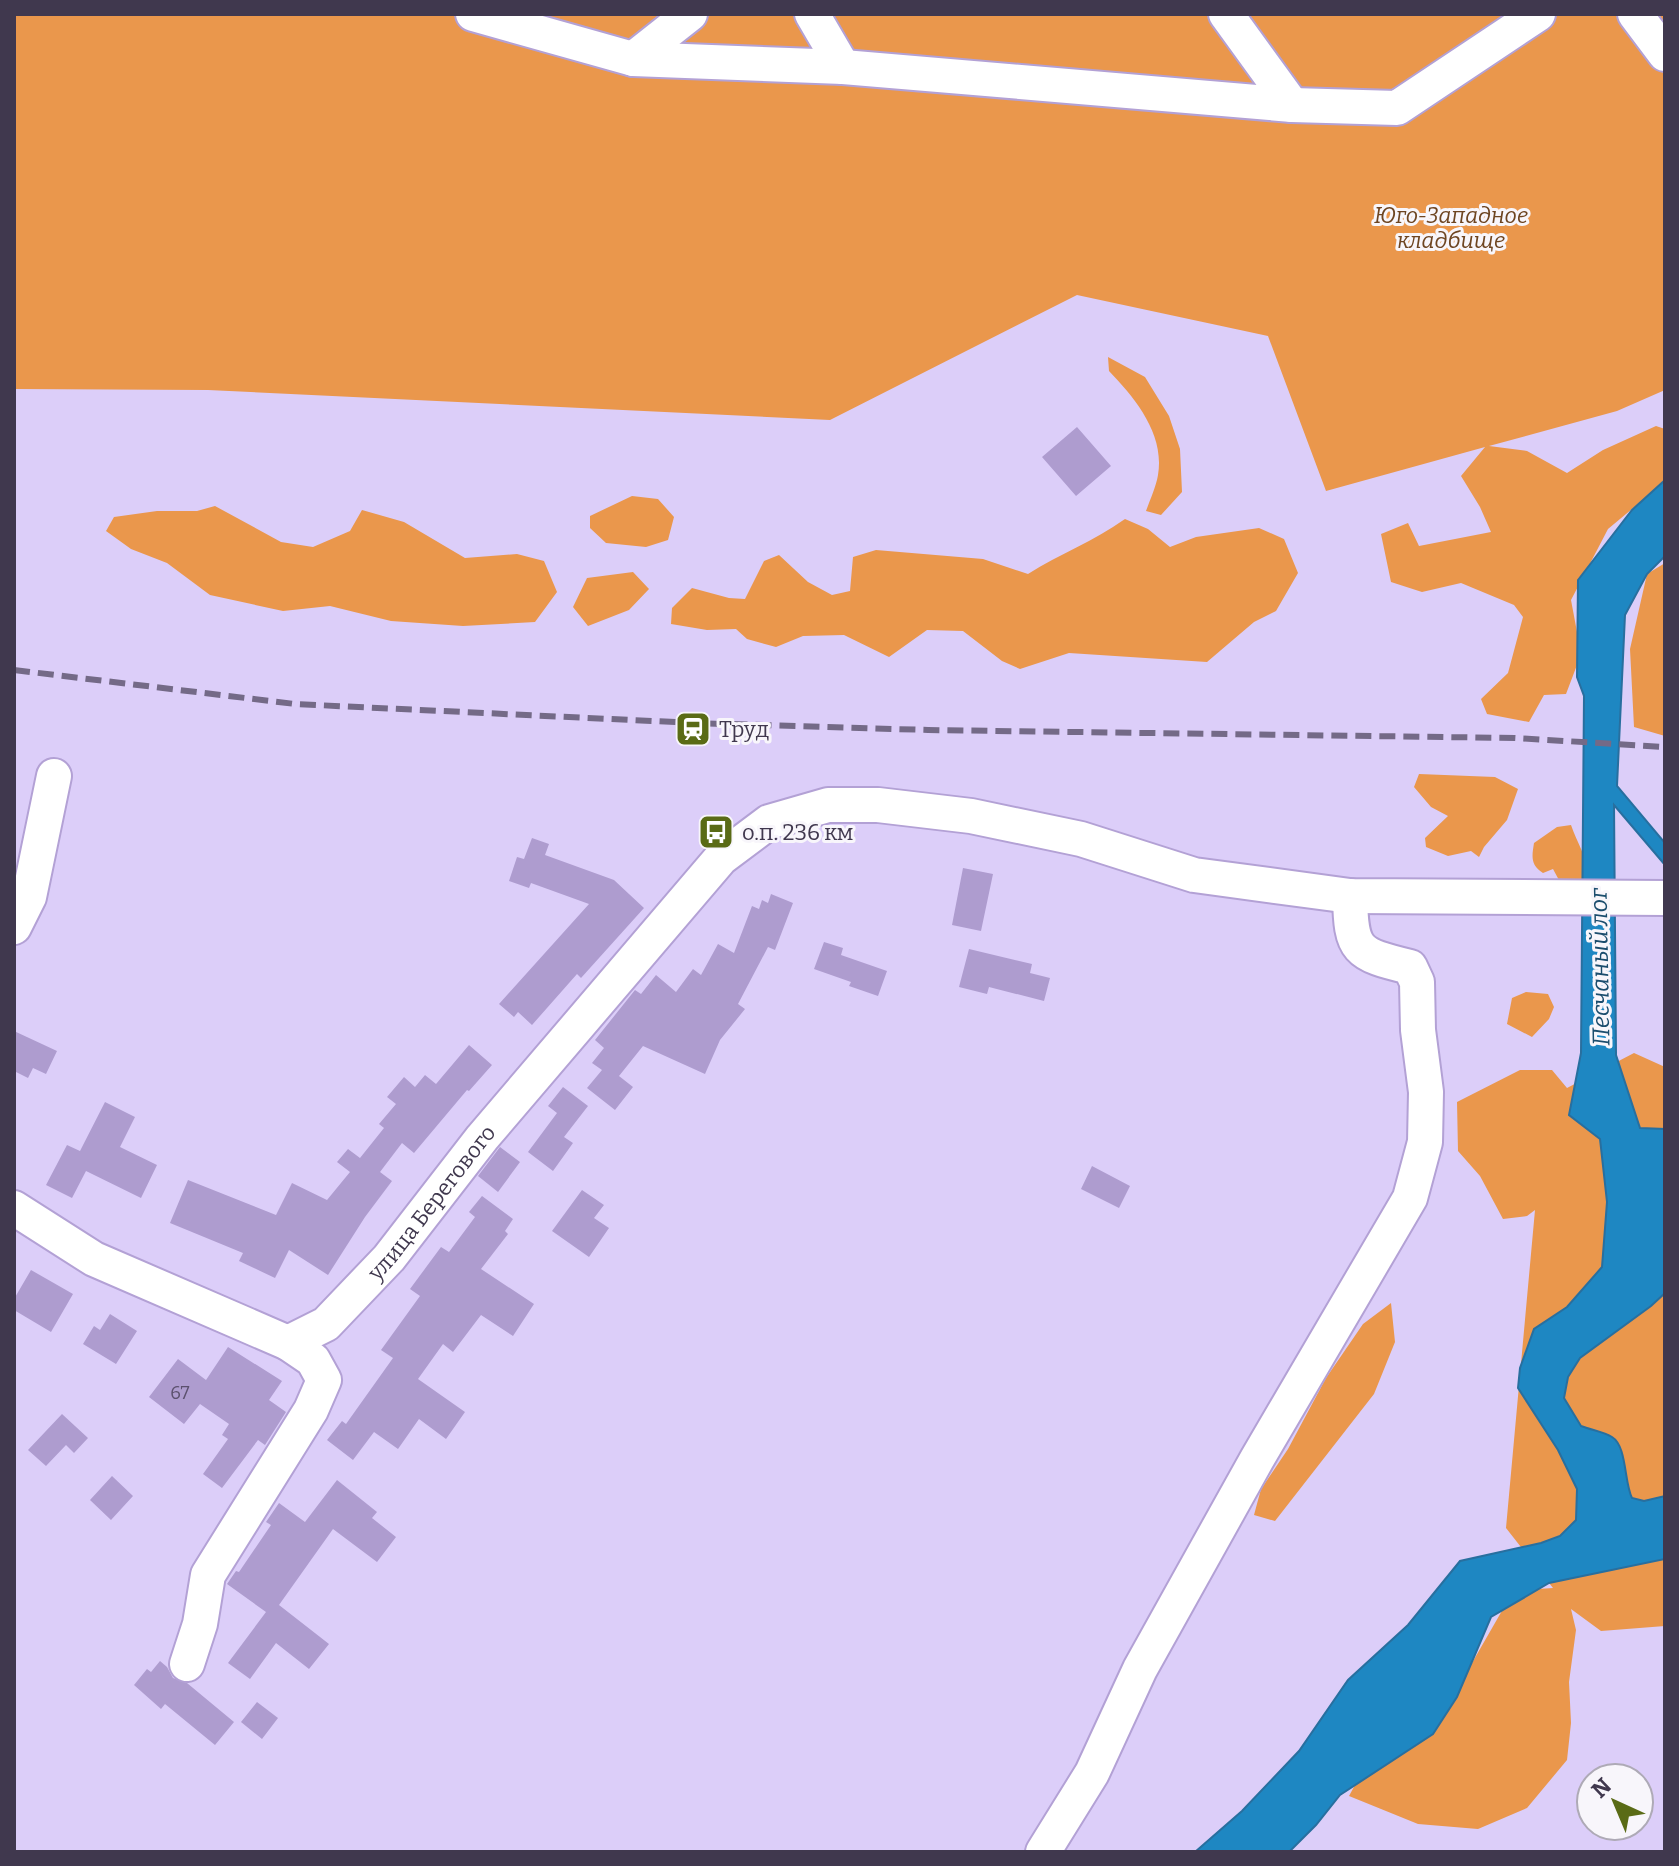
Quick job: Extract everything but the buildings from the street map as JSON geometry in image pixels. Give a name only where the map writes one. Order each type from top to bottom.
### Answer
[{"type":"street","points":[[473,14],[633,59],[843,67],[1292,105],[1397,108],[1538,14]]},
{"type":"street","points":[[633,59],[690,14]]},
{"type":"street","points":[[812,14],[843,67]]},
{"type":"street","points":[[1226,14],[1292,105]]},
{"type":"street","points":[[1635,14],[1665,54]]},
{"type":"street","points":[[14,927],[29,897],[54,776]]},
{"type":"street","name":"улица Берегового","points":[[288,1343],[326,1324],[389,1258],[482,1138],[721,858],[769,822],[828,805],[878,805],[971,816],[1081,839],[1194,875],[1350,896]]},
{"type":"street","points":[[1043,1852],[1092,1773],[1140,1669],[1257,1459],[1410,1198],[1425,1142],[1426,1092],[1418,1030],[1417,982],[1410,967],[1379,960],[1358,948],[1351,930],[1350,896],[1665,898]]},
{"type":"street","points":[[14,1208],[94,1259],[288,1343],[313,1360],[324,1380],[311,1410],[208,1575],[200,1624],[187,1664]]},
{"type":"green space","name":"Юго-Западное кладбище","points":[[14,14],[1665,14],[1665,390],[1617,411],[1489,446],[1527,451],[1567,473],[1603,450],[1656,426],[1665,429],[1665,485],[1608,529],[1571,600],[1577,632],[1577,665],[1566,694],[1544,695],[1529,722],[1487,714],[1481,699],[1508,673],[1523,617],[1514,605],[1461,583],[1422,592],[1391,582],[1381,534],[1408,523],[1419,546],[1491,532],[1461,476],[1485,447],[1326,491],[1268,336],[1077,295],[830,420],[208,390],[14,389]]},
{"type":"green space","points":[[1108,357],[1145,377],[1169,416],[1180,449],[1182,492],[1161,515],[1146,511],[1158,475],[1157,445],[1138,405],[1109,371]]},
{"type":"green space","points":[[632,496],[658,499],[674,517],[668,540],[646,547],[606,543],[590,528],[590,516]]},
{"type":"green space","points":[[215,506],[281,542],[313,547],[350,531],[362,510],[404,522],[465,558],[517,554],[544,561],[557,592],[535,622],[463,626],[391,621],[330,606],[283,611],[210,595],[167,563],[131,549],[106,531],[114,517],[157,511],[197,511]]},
{"type":"green space","points":[[1125,519],[1148,529],[1170,547],[1196,537],[1259,528],[1284,539],[1298,573],[1276,611],[1254,622],[1207,662],[1069,653],[1020,669],[1002,661],[963,631],[927,630],[889,657],[844,635],[803,636],[776,647],[747,639],[736,629],[707,630],[671,624],[672,608],[692,588],[745,599],[764,561],[779,555],[808,582],[832,595],[850,591],[853,557],[876,550],[983,559],[1028,574]]},
{"type":"green space","points":[[1665,563],[1665,736],[1634,727],[1630,649],[1647,574]]},
{"type":"green space","points":[[633,572],[649,589],[629,610],[588,626],[573,607],[587,578]]},
{"type":"green space","points":[[1419,774],[1495,777],[1518,789],[1507,820],[1479,857],[1471,851],[1448,856],[1426,847],[1425,838],[1448,816],[1431,807],[1414,787]]},
{"type":"green space","points":[[1571,825],[1588,875],[1574,889],[1560,882],[1553,869],[1543,873],[1539,870],[1533,856],[1534,843],[1557,827]]},
{"type":"green space","points":[[1526,992],[1548,994],[1554,1007],[1549,1019],[1532,1037],[1507,1024],[1512,998]]},
{"type":"green space","points":[[1634,1053],[1665,1067],[1665,1626],[1601,1631],[1571,1609],[1576,1630],[1569,1682],[1571,1723],[1567,1760],[1527,1808],[1478,1829],[1418,1824],[1349,1796],[1355,1785],[1430,1736],[1503,1609],[1538,1589],[1553,1588],[1506,1528],[1535,1210],[1527,1216],[1503,1219],[1480,1176],[1458,1151],[1457,1102],[1520,1070],[1552,1070],[1567,1088]]},
{"type":"green space","points":[[1391,1303],[1395,1342],[1374,1394],[1275,1521],[1254,1515],[1261,1489],[1288,1449],[1326,1378],[1363,1324]]},
{"type":"water","name":"Песчаный лог","points":[[1665,480],[1665,556],[1647,574],[1625,615],[1617,786],[1665,843],[1665,865],[1614,805],[1616,1055],[1640,1128],[1665,1129],[1665,1293],[1580,1358],[1568,1377],[1564,1398],[1581,1426],[1609,1435],[1617,1442],[1632,1498],[1644,1501],[1665,1496],[1665,1559],[1549,1583],[1491,1617],[1457,1697],[1433,1734],[1340,1795],[1289,1852],[1195,1852],[1242,1811],[1299,1751],[1348,1680],[1408,1625],[1460,1561],[1541,1543],[1560,1536],[1576,1520],[1577,1489],[1558,1450],[1518,1388],[1520,1368],[1534,1329],[1567,1307],[1602,1267],[1607,1202],[1600,1139],[1569,1115],[1581,1053],[1584,696],[1577,677],[1578,580],[1632,510]]},
{"type":"railway","points":[[14,670],[295,704],[694,723],[928,730],[1515,738],[1665,747]]},
{"type":"place","name":"Труд","points":[[693,729]]},
{"type":"place","name":"о.п. 236 км","points":[[716,832]]}]
